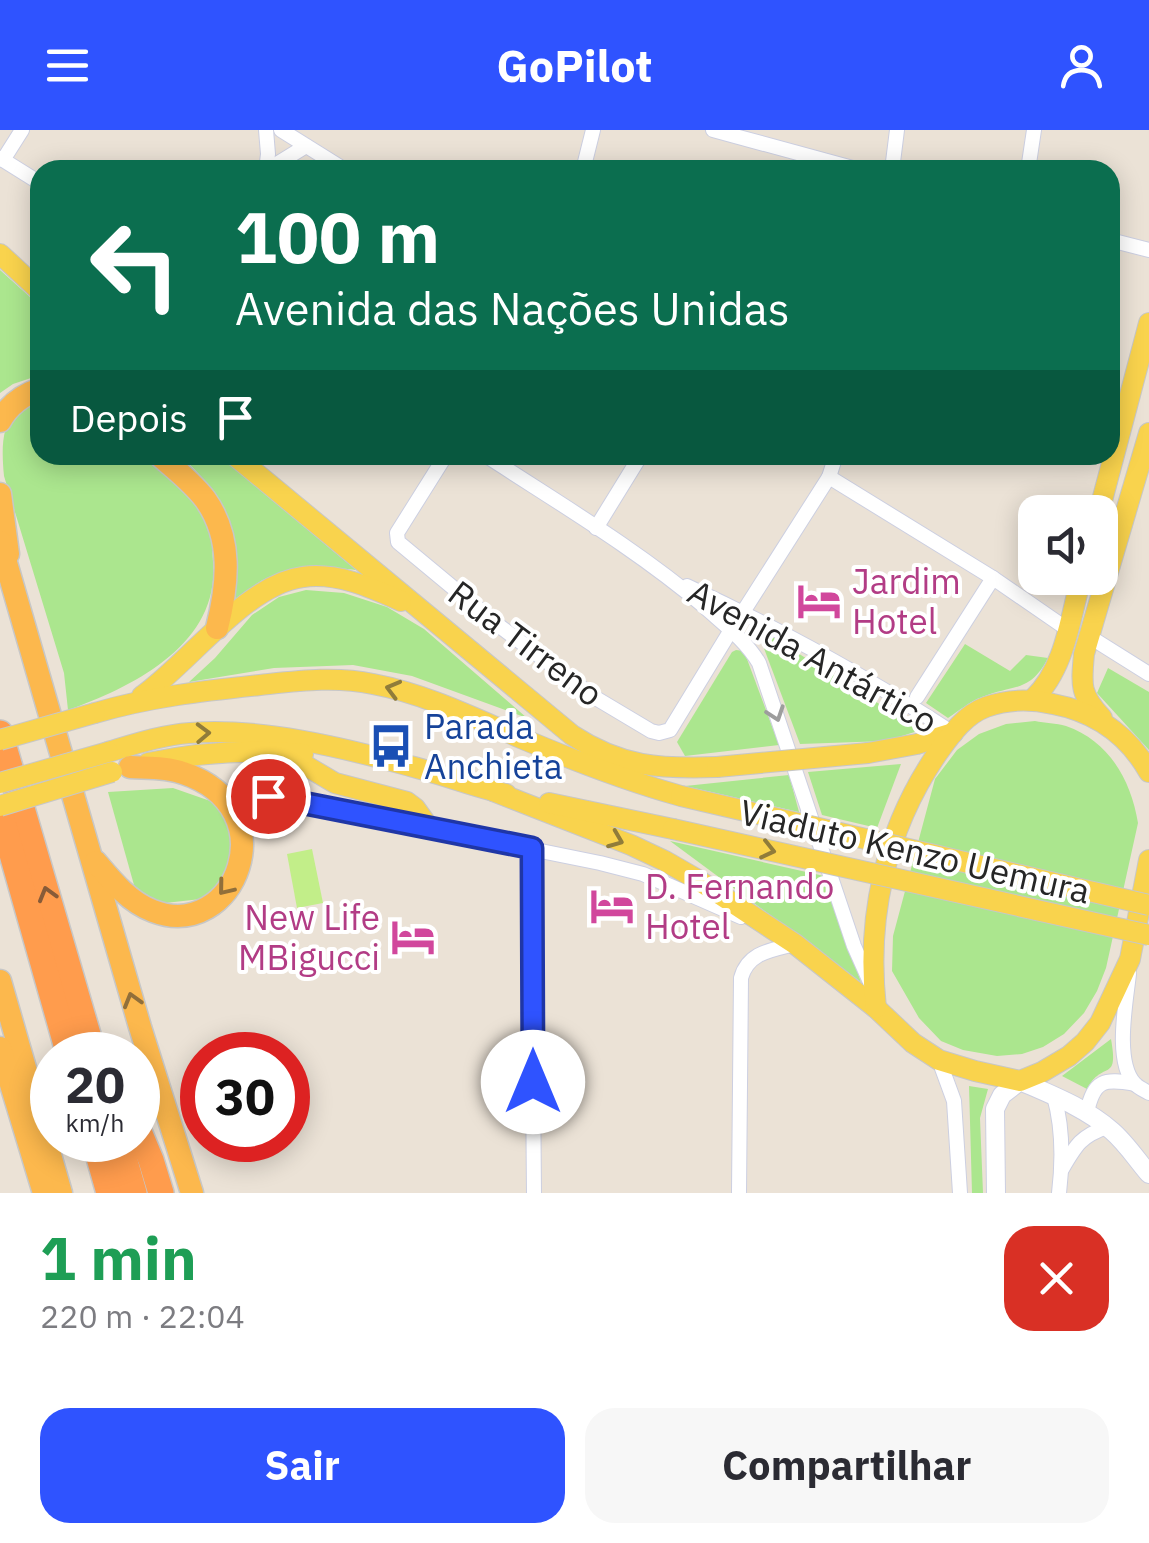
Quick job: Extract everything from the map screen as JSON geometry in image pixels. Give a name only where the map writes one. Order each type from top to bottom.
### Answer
[{"type":"highway","points":[[0,421],[12,404],[30,394]]},
{"type":"highway","points":[[170,465],[197,489],[219,526],[226,575],[217,628]]},
{"type":"highway","points":[[0,494],[12,583]]},
{"type":"highway","points":[[0,542],[192,1193]]},
{"type":"highway","points":[[0,736],[78,1032]]},
{"type":"highway","points":[[89,854],[124,892],[143,906],[168,915],[200,910],[221,896],[234,878],[243,848],[240,824],[230,804],[210,786],[186,774],[117,764]]},
{"type":"highway","points":[[0,809],[60,1024],[67,1032]]},
{"type":"highway","points":[[0,981],[61,1193]]},
{"type":"highway","points":[[0,1048],[41,1188]]},
{"type":"highway","points":[[86,1162],[94,1193]]},
{"type":"highway","points":[[100,1162],[109,1193]]},
{"type":"highway","points":[[125,1162],[134,1193]]},
{"type":"highway","points":[[152,1162],[161,1193]]},
{"type":"main road","points":[[0,254],[30,282]]},
{"type":"main road","points":[[1120,432],[1149,322]]},
{"type":"main road","points":[[1149,432],[1084,654],[1082,684],[1083,694],[1142,759],[1149,772]]},
{"type":"main road","points":[[246,465],[572,735],[602,754],[651,766],[717,767],[868,754],[952,733]]},
{"type":"main road","points":[[1103,495],[1111,465]]},
{"type":"main road","points":[[0,736],[134,701],[171,674],[217,628],[270,588],[303,576],[356,583],[422,609]]},
{"type":"main road","points":[[1033,699],[1056,670],[1076,595]]},
{"type":"main road","name":"Viaduto Kenzo Uemura","points":[[134,701],[316,679],[370,683],[433,701],[579,762],[681,796],[1149,906]]},
{"type":"main road","points":[[875,1000],[872,957],[880,887],[896,832],[920,780],[952,733],[985,707],[1033,699],[1086,712],[1107,723]]},
{"type":"main road","points":[[0,809],[117,764],[171,736],[190,733],[240,733],[307,742],[409,765],[493,791],[665,862],[766,924],[875,1000],[913,1043],[938,1060],[1020,1080],[1060,1063],[1085,1042],[1107,1012],[1130,959],[1149,860]]},
{"type":"main road","points":[[0,784],[219,752],[284,752],[409,765]]},
{"type":"main road","points":[[284,752],[335,782],[407,802],[430,829]]},
{"type":"main road","points":[[493,791],[1149,935]]},
{"type":"street","points":[[22,130],[2,159],[30,176]]},
{"type":"street","points":[[266,130],[267,160]]},
{"type":"street","points":[[281,130],[329,160]]},
{"type":"street","points":[[586,160],[594,130]]},
{"type":"street","points":[[713,130],[823,160]]},
{"type":"street","points":[[893,160],[897,130]]},
{"type":"street","points":[[1030,160],[1034,130]]},
{"type":"street","points":[[283,160],[306,146]]},
{"type":"street","points":[[1120,243],[1149,250]]},
{"type":"street","name":"Rua Tirreno","points":[[440,465],[398,533],[400,546],[594,698],[652,731],[670,730],[731,630]]},
{"type":"street","name":"Avenida Antártico","points":[[500,465],[672,580],[746,644],[759,663],[875,1000]]},
{"type":"street","points":[[596,528],[635,465]]},
{"type":"street","points":[[743,612],[833,465]]},
{"type":"street","points":[[829,477],[993,578],[1067,629]]},
{"type":"street","points":[[917,697],[993,578]]},
{"type":"street","name":"Avenida Antártico","points":[[672,580],[743,612],[952,733]]},
{"type":"street","points":[[1090,637],[1149,674]]},
{"type":"street","points":[[268,796],[642,874],[745,919],[766,924]]},
{"type":"street","points":[[532,848],[534,1193]]},
{"type":"street","points":[[740,1193],[741,978],[755,956],[795,944]]},
{"type":"street","points":[[1130,959],[1123,1043],[1126,1066],[1135,1084]]},
{"type":"street","points":[[938,1060],[954,1101],[960,1193]]},
{"type":"street","points":[[996,1193],[995,1108],[1002,1095],[1020,1080],[1108,1127],[1149,1174]]},
{"type":"street","points":[[1086,1112],[1101,1083],[1113,1080],[1135,1084],[1149,1093]]},
{"type":"street","points":[[1054,1096],[1061,1126],[1059,1193]]},
{"type":"street","points":[[1062,1169],[1078,1142],[1108,1127]]},
{"type":"green space","points":[[0,270],[30,297],[30,378],[0,393]]},
{"type":"green space","points":[[30,404],[30,465],[157,465],[200,508],[212,545],[211,591],[202,616],[187,639],[144,675],[68,710],[64,673],[4,476],[5,432],[11,417]]},
{"type":"green space","points":[[190,465],[230,465],[356,570],[316,568],[276,574],[252,587],[235,605],[236,559],[229,522]]},
{"type":"green space","points":[[306,590],[344,593],[387,607],[424,629],[527,718],[412,676],[353,665],[274,668],[189,682],[252,615],[279,597]]},
{"type":"green space","points":[[756,627],[921,730],[886,741],[800,744]]},
{"type":"green space","points":[[965,644],[1010,671],[1026,655],[1048,658],[1028,682],[978,699],[948,718],[926,703]]},
{"type":"green space","points":[[736,650],[744,651],[779,745],[685,756],[677,742]]},
{"type":"green space","points":[[1108,668],[1149,692],[1149,750],[1097,693]]},
{"type":"green space","points":[[1035,721],[1066,726],[1106,752],[1130,792],[1138,823],[1106,968],[1084,1013],[1064,1034],[1043,1047],[997,1056],[963,1050],[941,1041],[919,1018],[892,971],[893,936],[935,779],[957,750],[979,734],[1006,724]]},
{"type":"green space","points":[[901,764],[877,828],[822,815],[808,772]]},
{"type":"green space","points":[[789,775],[799,812],[685,786]]},
{"type":"green space","points":[[173,788],[216,803],[229,818],[233,851],[224,879],[201,899],[156,904],[134,885],[108,792]]},
{"type":"green space","points":[[670,841],[824,876],[861,982]]},
{"type":"green space","points":[[312,849],[323,903],[297,908],[287,854]]},
{"type":"green space","points":[[1111,1039],[1111,1067],[1087,1089],[1062,1076]]},
{"type":"green space","points":[[969,1086],[988,1089],[980,1118],[983,1193],[972,1193]]},
{"type":"place","name":"Jardim Hotel","points":[[819,601]]},
{"type":"place","name":"Parada Anchieta","points":[[391,746]]},
{"type":"place","name":"D. Fernando Hotel","points":[[612,906]]},
{"type":"place","name":"New Life MBigucci","points":[[413,937]]},
{"type":"route","points":[[268,796],[532,848],[533,1082]]}]
